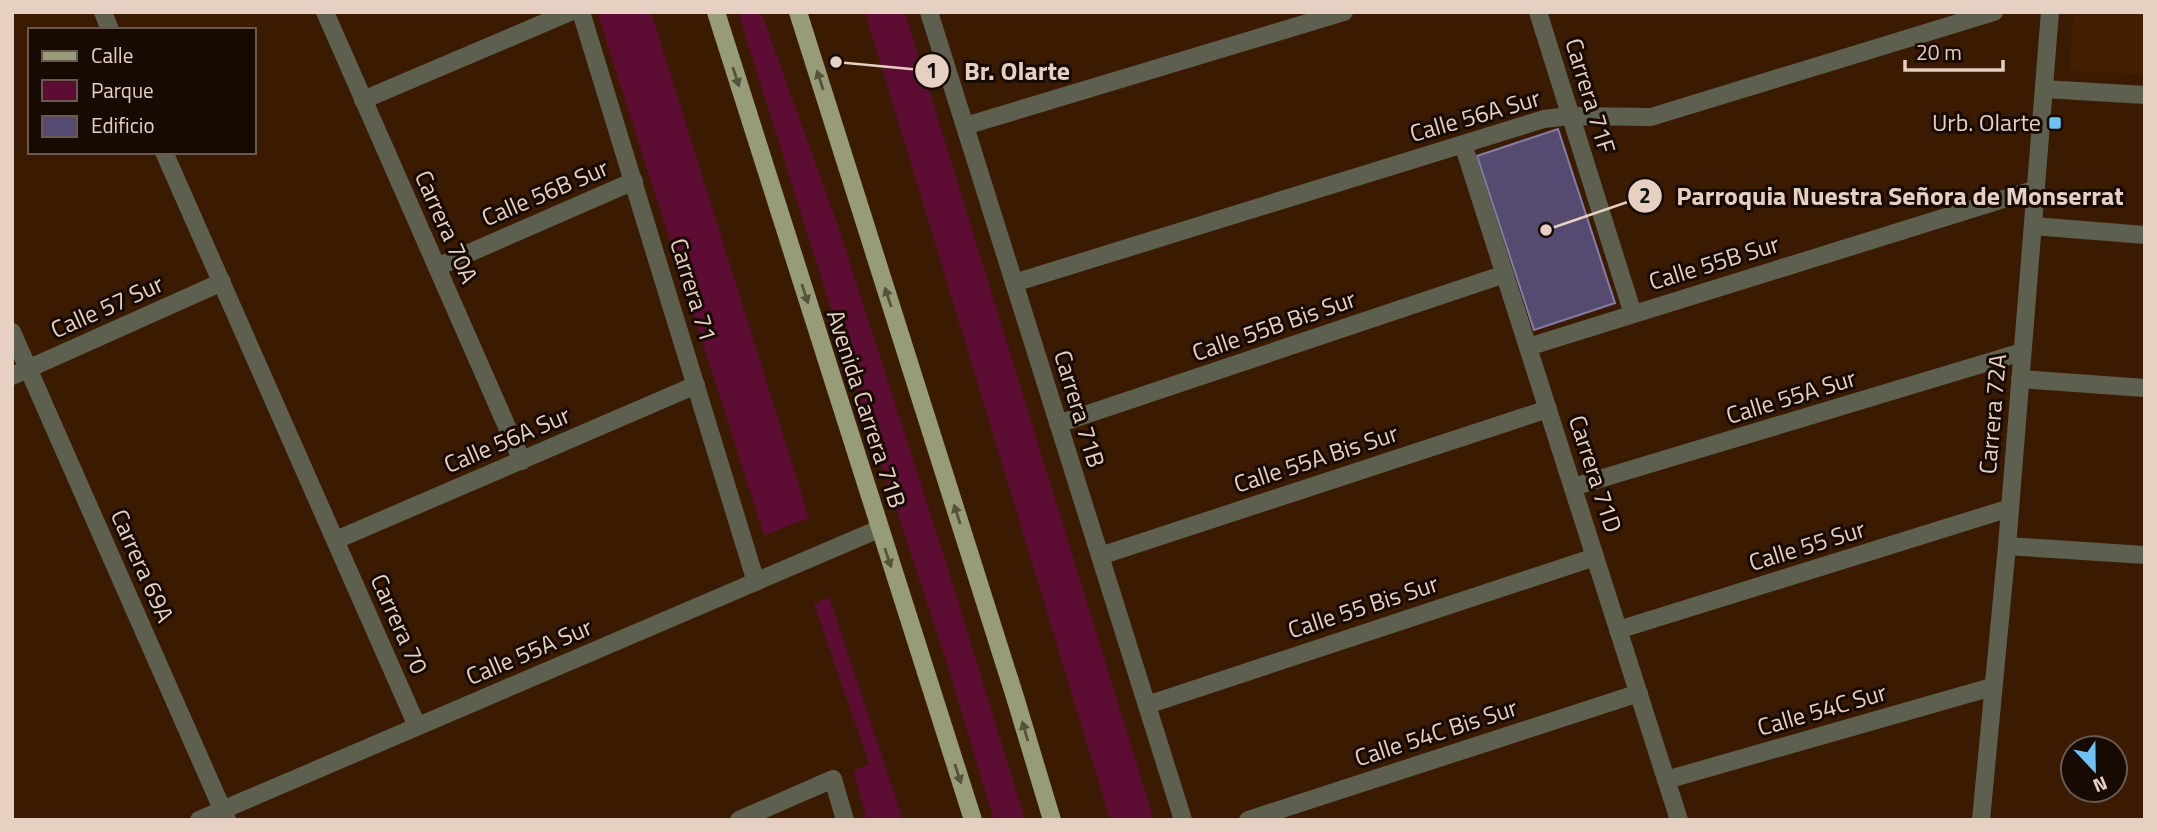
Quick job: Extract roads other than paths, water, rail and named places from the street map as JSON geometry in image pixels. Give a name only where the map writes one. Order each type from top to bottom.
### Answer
[{"type":"main road","name":"Avenida Carrera 71B","points":[[716,12],[972,820]]},
{"type":"main road","points":[[798,12],[1052,820]]},
{"type":"street","name":"Carrera 70A","points":[[325,12],[522,461]]},
{"type":"street","points":[[363,100],[570,12]]},
{"type":"street","name":"Carrera 71","points":[[581,12],[756,582]]},
{"type":"street","name":"Carrera 71B","points":[[929,12],[1182,820]]},
{"type":"street","points":[[965,126],[1344,12]]},
{"type":"street","name":"Carrera 71F","points":[[1538,12],[1633,314]]},
{"type":"street","name":"Calle 56A Sur","points":[[1014,283],[1544,119],[1570,116],[1651,117],[1994,12]]},
{"type":"street","name":"Carrera 72A","points":[[1981,820],[2007,546],[2050,12]]},
{"type":"street","points":[[2044,89],[2145,95]]},
{"type":"street","name":"Carrera 71D","points":[[1463,144],[1679,820]]},
{"type":"street","points":[[165,154],[336,540]]},
{"type":"street","name":"Calle 56B Sur","points":[[437,267],[634,181]]},
{"type":"street","name":"Calle 55B Sur","points":[[1528,347],[2036,189]]},
{"type":"street","points":[[2033,226],[2145,235]]},
{"type":"street","name":"Calle 55B Bis Sur","points":[[1058,424],[1505,274]]},
{"type":"street","name":"Calle 57 Sur","points":[[20,373],[222,282]]},
{"type":"street","name":"Carrera 69A","points":[[12,332],[20,373],[224,814]]},
{"type":"street","name":"Calle 55A Sur","points":[[1573,487],[2022,352]]},
{"type":"street","points":[[2020,379],[2145,388]]},
{"type":"street","name":"Calle 56A Sur","points":[[336,540],[696,385]]},
{"type":"street","name":"Calle 55A Bis Sur","points":[[1100,556],[1548,409]]},
{"type":"street","name":"Calle 55 Sur","points":[[1618,630],[2010,508]]},
{"type":"street","name":"Calle 55A Sur","points":[[198,820],[224,814],[417,726],[879,529]]},
{"type":"street","name":"Carrera 70","points":[[336,540],[417,726]]},
{"type":"street","points":[[2007,546],[2145,555]]},
{"type":"street","name":"Calle 55 Bis Sur","points":[[1146,705],[1595,556]]},
{"type":"street","name":"Calle 54C Sur","points":[[1666,780],[1992,687]]},
{"type":"street","name":"Calle 54C Bis Sur","points":[[1248,820],[1639,693]]},
{"type":"street","points":[[739,820],[833,779],[845,820]]},
{"type":"place","name":"Br. Olarte","points":[[836,62]]},
{"type":"place","name":"Urb. Olarte","points":[[2055,123]]},
{"type":"place","name":"Parroquia Nuestra Señora de Monserrat","points":[[1546,230]]}]
